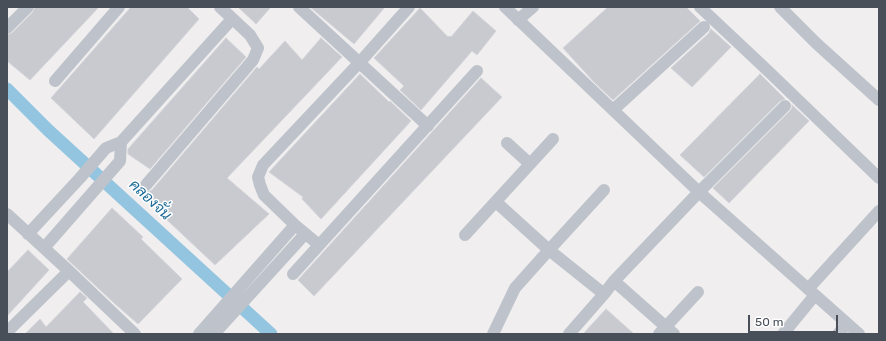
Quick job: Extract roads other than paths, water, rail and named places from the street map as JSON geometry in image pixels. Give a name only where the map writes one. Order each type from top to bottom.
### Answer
[{"type":"street","points":[[7,28],[28,7]]},
{"type":"street","points":[[55,81],[119,7]]},
{"type":"street","points":[[146,185],[253,60],[258,48],[250,35],[220,7]]},
{"type":"street","points":[[299,7],[428,126]]},
{"type":"street","points":[[319,245],[295,225],[264,195],[258,177],[263,165],[360,62],[409,7]]},
{"type":"street","points":[[505,7],[699,192],[859,334]]},
{"type":"street","points":[[518,20],[533,7]]},
{"type":"street","points":[[700,7],[879,178]]},
{"type":"street","points":[[780,7],[816,43],[879,100]]},
{"type":"street","points":[[28,234],[106,148],[121,142],[232,18]]},
{"type":"street","points":[[613,110],[704,27]]},
{"type":"street","points":[[293,274],[477,71]]},
{"type":"street","points":[[569,334],[614,281],[699,192],[785,106]]},
{"type":"street","points":[[466,235],[554,139]]},
{"type":"street","points":[[44,248],[120,161],[121,142]]},
{"type":"street","points":[[507,143],[530,164]]},
{"type":"street","points":[[492,334],[516,288],[604,190]]},
{"type":"street","points":[[496,202],[549,250],[604,294]]},
{"type":"street","points":[[783,334],[811,292],[879,211]]},
{"type":"street","points":[[7,214],[135,334]]},
{"type":"street","points":[[199,334],[215,327],[245,291],[295,225]]},
{"type":"street","points":[[245,291],[305,234]]},
{"type":"street","points":[[7,332],[69,271]]},
{"type":"street","points":[[614,281],[666,331],[698,292]]},
{"type":"street","points":[[838,334],[847,324]]},
{"type":"waterway","name":"คลองจั่น","points":[[7,89],[48,130],[271,334]]}]
